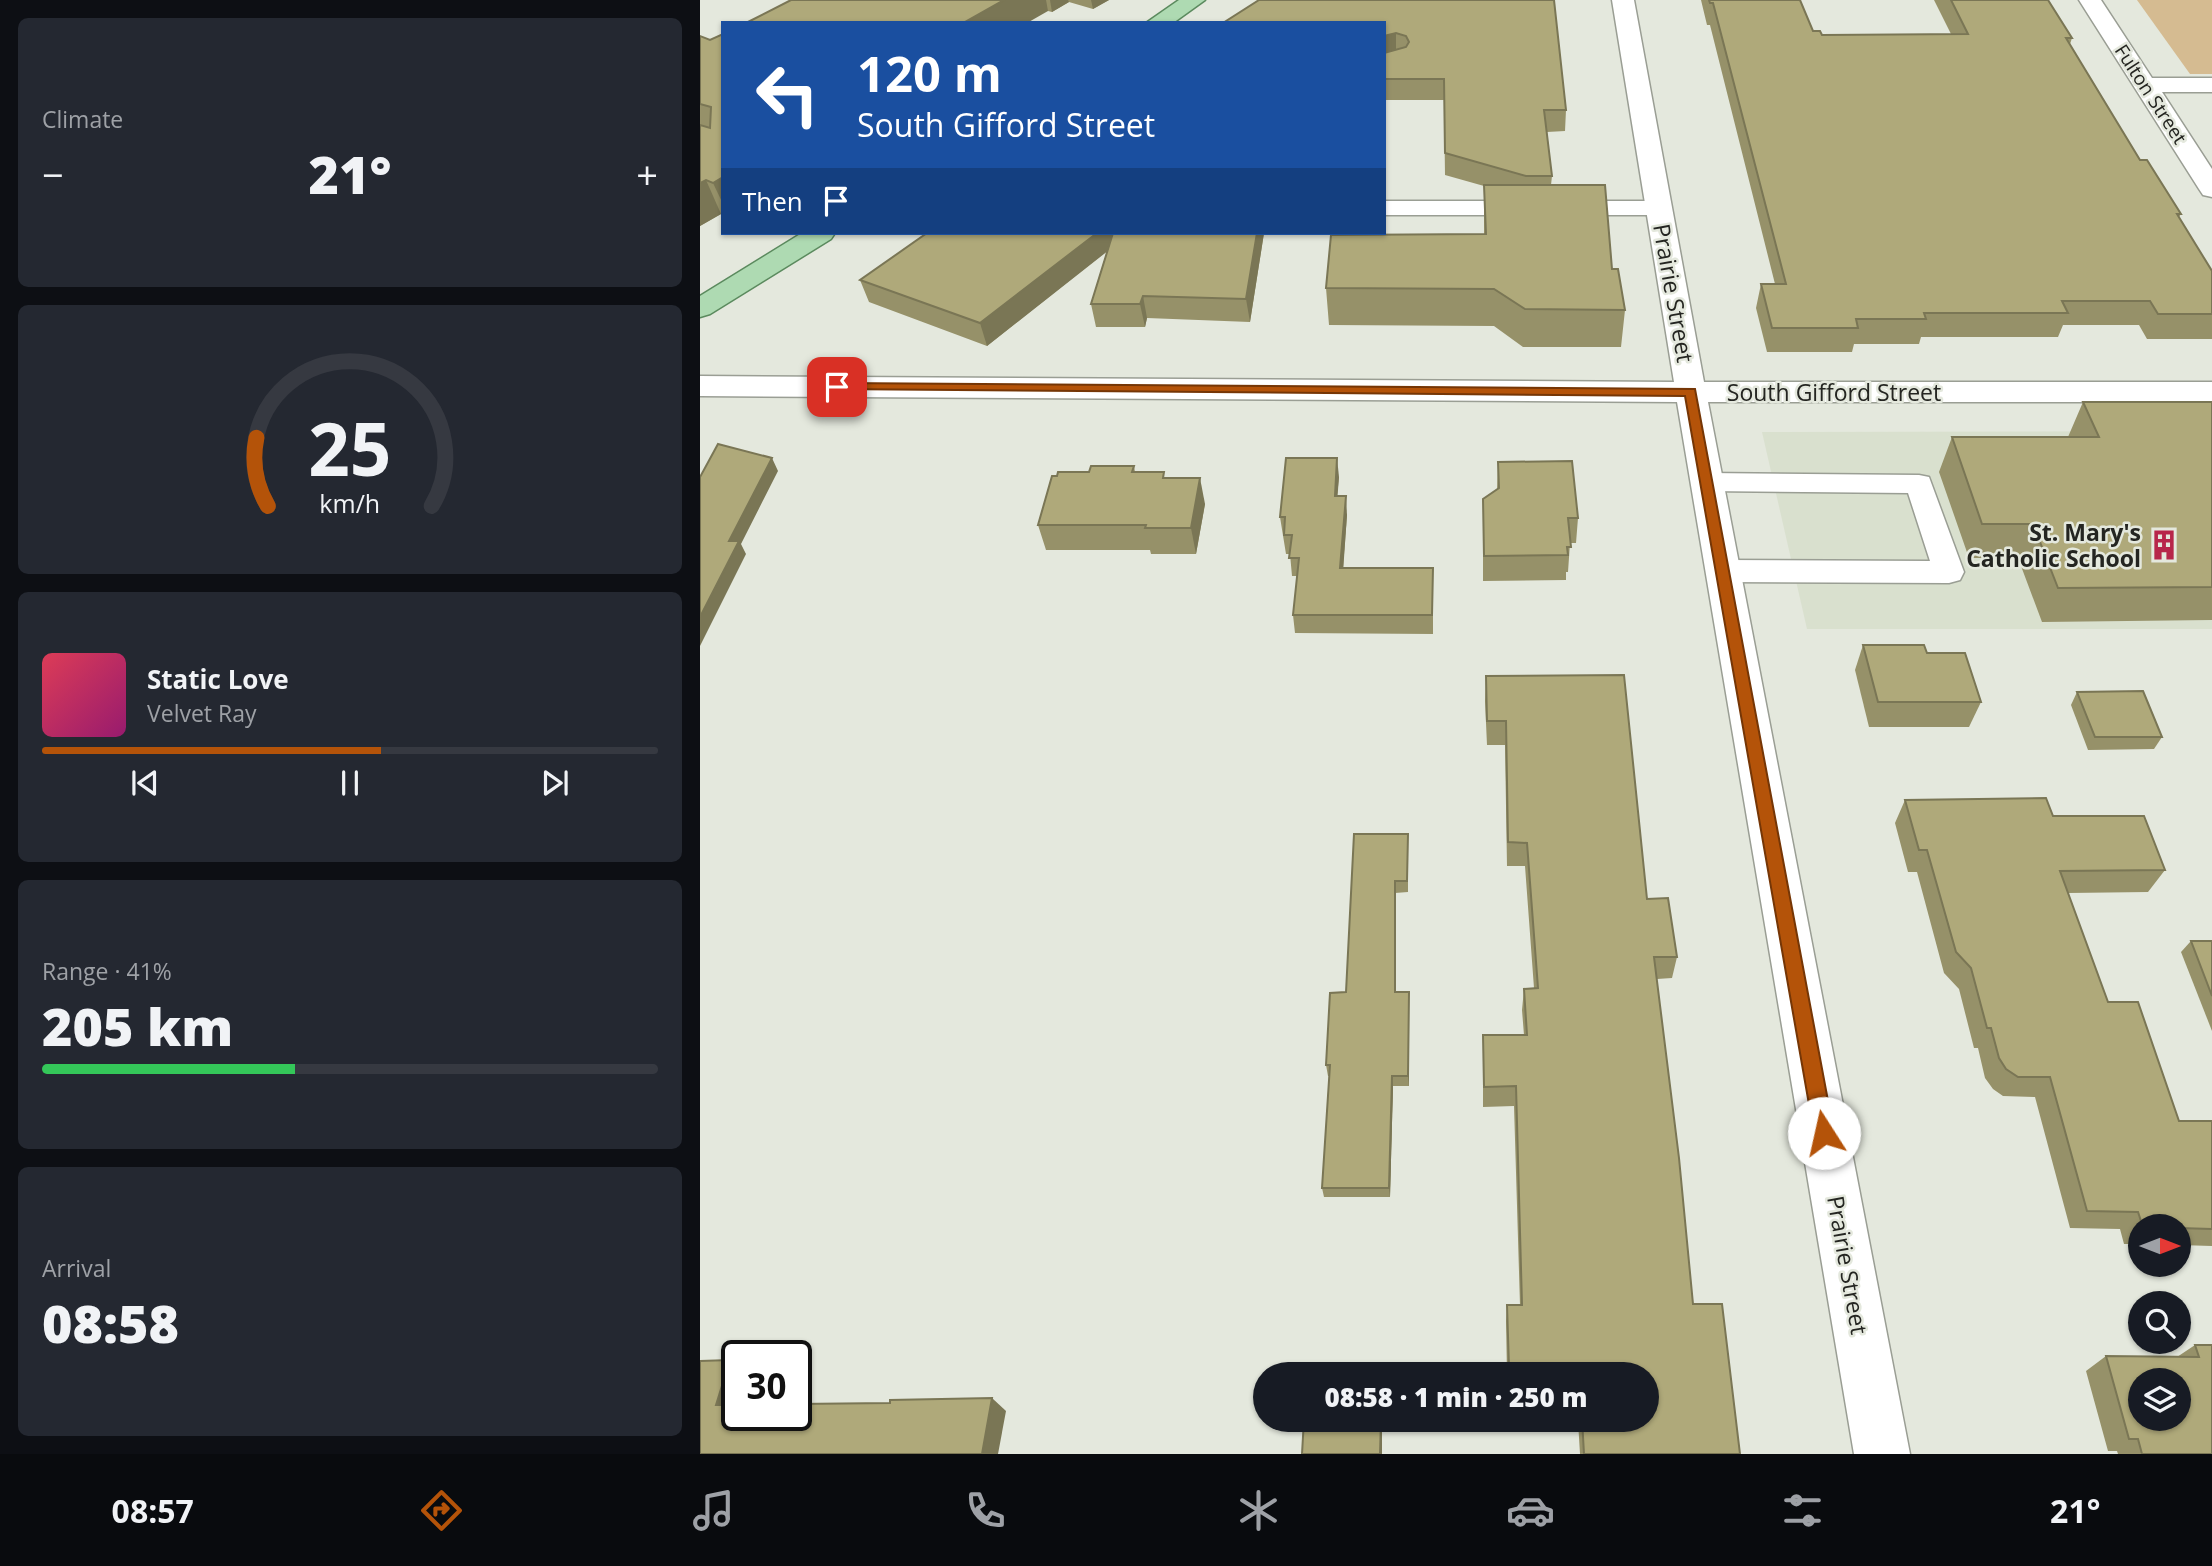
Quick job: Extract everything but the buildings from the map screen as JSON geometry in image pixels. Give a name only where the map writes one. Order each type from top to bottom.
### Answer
[{"type":"main road","points":[[1160,21],[1194,0]]},
{"type":"main road","points":[[700,308],[818,235]]},
{"type":"street","name":"Prairie Street","points":[[1623,0],[1706,482],[1882,1454]]},
{"type":"street","name":"Fulton Street","points":[[2090,0],[2212,189]]},
{"type":"street","points":[[2144,85],[2212,85]]},
{"type":"street","name":"South Gifford Street","points":[[700,386],[2212,392]]},
{"type":"lane","points":[[1386,208],[1659,208]]},
{"type":"lane","points":[[1706,482],[1919,484],[1949,572],[1723,571]]},
{"type":"shaded area","points":[[2137,0],[2212,0],[2212,74],[2190,74]]},
{"type":"shaded area","points":[[2212,431],[2212,629],[1807,629],[1762,432]]},
{"type":"place","name":"St. Mary's Catholic School","points":[[2164,545]]},
{"type":"route","points":[[837,387],[1691,392],[1824,1133]]}]
